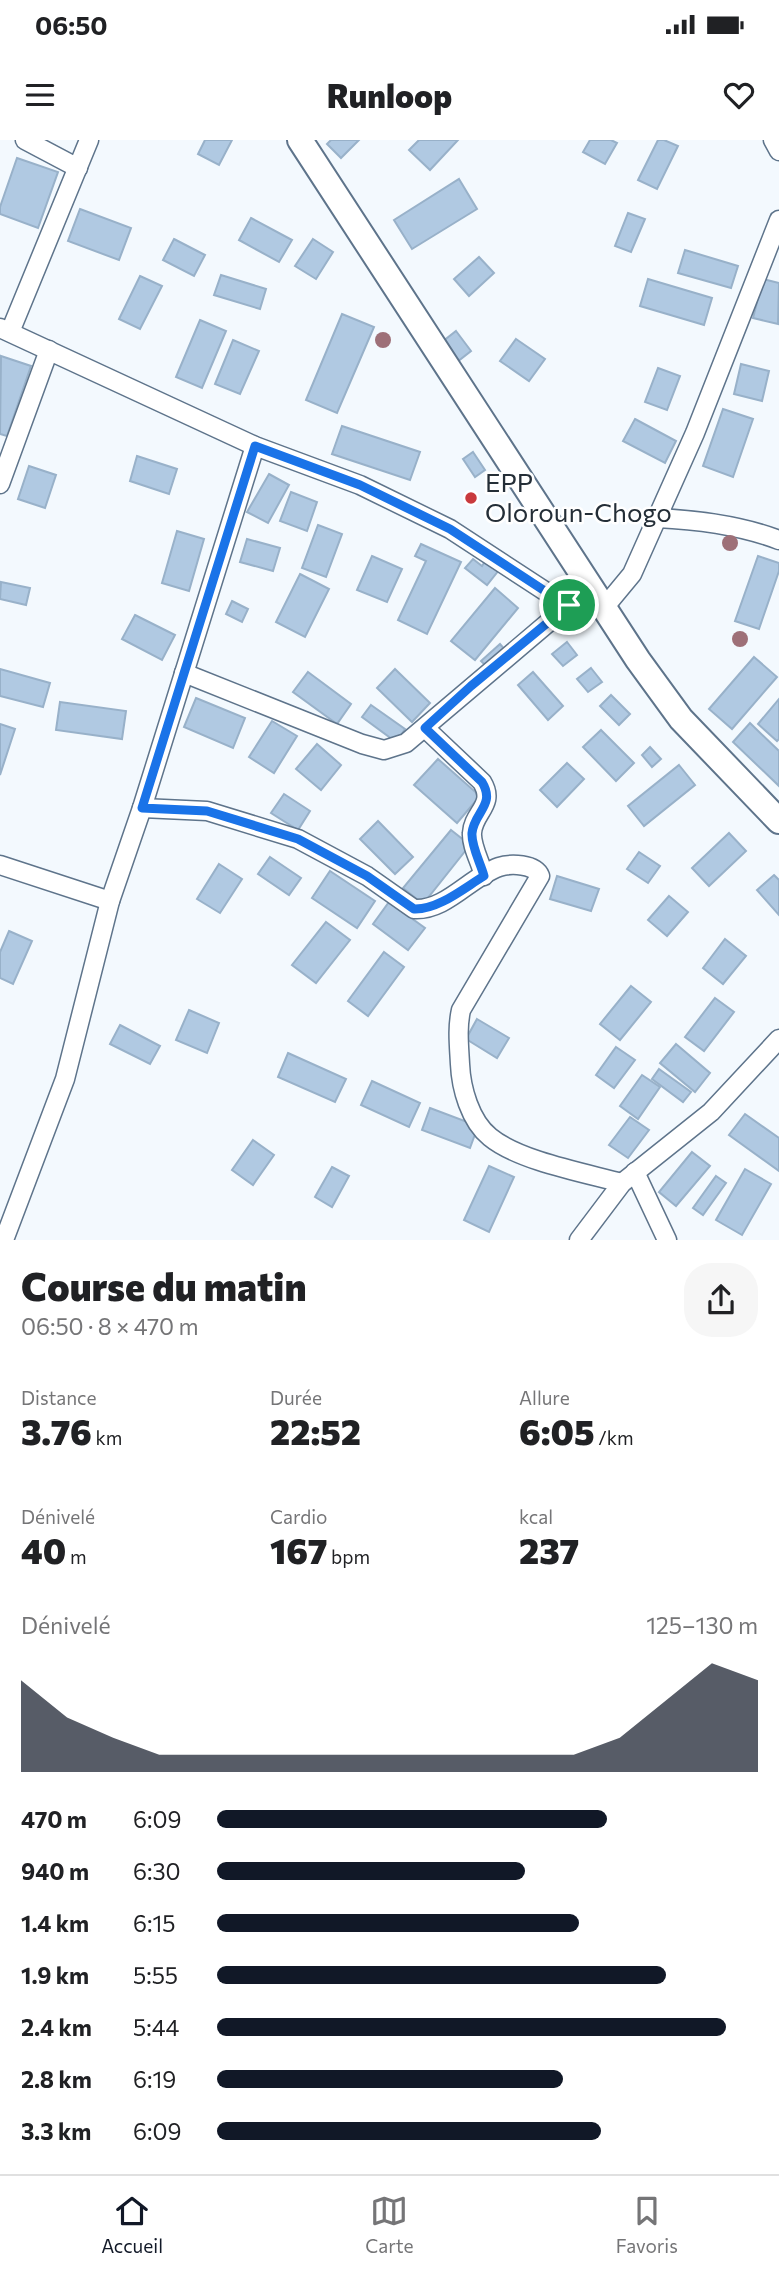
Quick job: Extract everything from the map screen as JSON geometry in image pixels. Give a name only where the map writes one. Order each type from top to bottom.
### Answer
[{"type":"street","points":[[25,140],[78,168]]},
{"type":"street","points":[[89,140],[5,330],[255,446],[360,485],[450,529],[569,605],[603,609]]},
{"type":"street","points":[[300,140],[603,609],[681,719],[779,821]]},
{"type":"street","points":[[773,140],[779,151]]},
{"type":"street","points":[[603,609],[632,574],[695,433],[779,223]]},
{"type":"street","points":[[0,484],[49,350]]},
{"type":"street","points":[[5,1239],[65,1079],[110,901],[142,808],[255,446]]},
{"type":"street","points":[[657,518],[691,520],[752,530],[779,540]]},
{"type":"street","points":[[184,673],[362,744],[384,750],[406,743],[569,605]]},
{"type":"street","points":[[425,728],[482,782],[487,791],[487,799],[472,833],[484,876]]},
{"type":"street","points":[[142,808],[207,811],[298,839],[367,876],[414,909],[436,905],[499,867],[534,868],[540,876],[461,1010],[458,1024],[461,1084],[475,1118],[492,1139],[526,1156],[629,1177],[667,1240]]},
{"type":"street","points":[[0,865],[110,901]]},
{"type":"street","points":[[579,1240],[629,1177],[711,1112],[779,1039]]},
{"type":"building","points":[[205,140],[232,140],[219,165],[198,154]]},
{"type":"building","points":[[331,140],[359,140],[341,158],[327,144]]},
{"type":"building","points":[[419,140],[458,140],[430,170],[409,150]]},
{"type":"building","points":[[590,140],[611,140],[617,143],[605,164],[583,152]]},
{"type":"building","points":[[658,140],[678,146],[657,189],[638,180]]},
{"type":"building","points":[[17,158],[58,172],[38,228],[0,214]]},
{"type":"building","points":[[459,179],[477,209],[412,249],[394,220]]},
{"type":"building","points":[[80,209],[131,228],[119,260],[68,241]]},
{"type":"building","points":[[628,213],[645,219],[631,252],[615,246]]},
{"type":"building","points":[[251,218],[292,240],[279,262],[239,240]]},
{"type":"building","points":[[174,239],[205,255],[194,276],[163,260]]},
{"type":"building","points":[[313,239],[333,252],[316,279],[295,266]]},
{"type":"building","points":[[685,250],[738,266],[731,288],[678,273]]},
{"type":"building","points":[[479,257],[494,273],[469,296],[454,279]]},
{"type":"building","points":[[221,275],[266,289],[260,309],[214,295]]},
{"type":"building","points":[[140,276],[162,286],[140,329],[119,319]]},
{"type":"building","points":[[648,279],[712,298],[704,325],[640,306]]},
{"type":"building","points":[[763,279],[779,283],[778,324],[753,318]]},
{"type":"building","points":[[342,314],[374,327],[337,413],[306,400]]},
{"type":"building","points":[[200,320],[226,331],[202,388],[176,377]]},
{"type":"building","points":[[456,331],[471,351],[457,362],[442,342]]},
{"type":"building","points":[[516,339],[545,359],[529,381],[500,361]]},
{"type":"building","points":[[233,340],[259,351],[240,394],[215,384]]},
{"type":"building","points":[[1,356],[31,366],[7,436],[0,434]]},
{"type":"building","points":[[741,364],[769,371],[762,401],[734,394]]},
{"type":"building","points":[[658,368],[680,376],[667,410],[645,402]]},
{"type":"building","points":[[723,409],[753,419],[733,477],[703,466]]},
{"type":"building","points":[[635,419],[676,441],[665,463],[623,441]]},
{"type":"building","points":[[342,426],[420,452],[410,480],[332,454]]},
{"type":"building","points":[[473,452],[485,470],[475,477],[463,459]]},
{"type":"building","points":[[137,456],[177,469],[169,494],[130,481]]},
{"type":"building","points":[[29,466],[56,475],[45,508],[18,499]]},
{"type":"building","points":[[269,474],[289,485],[268,523],[247,512]]},
{"type":"building","points":[[291,492],[317,502],[307,531],[280,521]]},
{"type":"building","points":[[318,525],[342,534],[326,577],[302,568]]},
{"type":"building","points":[[177,531],[204,539],[189,591],[162,583]]},
{"type":"building","points":[[247,539],[280,548],[273,571],[240,562]]},
{"type":"building","points":[[421,544],[461,562],[427,634],[398,620],[426,561],[415,556]]},
{"type":"building","points":[[372,556],[402,569],[387,602],[357,590]]},
{"type":"building","points":[[758,556],[779,563],[779,571],[759,629],[735,621]]},
{"type":"building","points":[[473,559],[482,566],[486,560],[499,570],[487,585],[465,568]]},
{"type":"building","points":[[300,574],[329,589],[305,637],[276,622]]},
{"type":"building","points":[[1,582],[30,588],[26,605],[0,599]]},
{"type":"building","points":[[495,588],[518,608],[475,660],[451,641]]},
{"type":"building","points":[[232,601],[248,609],[242,622],[226,614]]},
{"type":"building","points":[[135,615],[175,635],[162,660],[122,639]]},
{"type":"building","points":[[567,642],[577,655],[563,666],[552,654]]},
{"type":"building","points":[[500,644],[505,650],[486,666],[481,661]]},
{"type":"building","points":[[754,657],[777,677],[732,729],[709,709]]},
{"type":"building","points":[[591,668],[602,682],[588,692],[577,679]]},
{"type":"building","points":[[0,669],[50,683],[43,707],[0,696]]},
{"type":"building","points":[[395,669],[430,703],[412,722],[377,688]]},
{"type":"building","points":[[308,672],[351,704],[337,724],[293,692]]},
{"type":"building","points":[[533,672],[563,706],[548,720],[518,685]]},
{"type":"building","points":[[611,695],[630,714],[619,725],[600,706]]},
{"type":"building","points":[[196,698],[245,718],[233,748],[184,727]]},
{"type":"building","points":[[779,699],[779,739],[777,741],[758,724]]},
{"type":"building","points":[[60,702],[126,711],[122,739],[56,730]]},
{"type":"building","points":[[371,705],[405,729],[396,742],[362,717]]},
{"type":"building","points":[[272,721],[297,736],[274,773],[249,757]]},
{"type":"building","points":[[750,723],[779,751],[779,786],[733,742]]},
{"type":"building","points":[[0,724],[15,729],[0,775]]},
{"type":"building","points":[[601,730],[634,763],[616,781],[583,747]]},
{"type":"building","points":[[317,744],[341,765],[321,790],[296,769]]},
{"type":"building","points":[[650,747],[661,759],[652,767],[642,755]]},
{"type":"building","points":[[438,759],[480,796],[457,823],[414,785]]},
{"type":"building","points":[[567,763],[584,779],[557,807],[540,790]]},
{"type":"building","points":[[679,765],[695,785],[644,826],[628,806]]},
{"type":"building","points":[[284,794],[310,811],[298,830],[271,813]]},
{"type":"building","points":[[378,821],[413,857],[395,874],[360,839]]},
{"type":"building","points":[[451,830],[470,845],[423,904],[403,888]]},
{"type":"building","points":[[729,833],[746,851],[709,886],[692,868]]},
{"type":"building","points":[[639,852],[660,866],[648,883],[627,869]]},
{"type":"building","points":[[270,857],[301,878],[289,895],[258,874]]},
{"type":"building","points":[[219,864],[242,879],[220,913],[197,899]]},
{"type":"building","points":[[330,871],[375,901],[357,928],[312,898]]},
{"type":"building","points":[[774,875],[779,880],[779,915],[757,890]]},
{"type":"building","points":[[557,876],[599,889],[591,911],[550,899]]},
{"type":"building","points":[[669,896],[688,912],[667,936],[648,920]]},
{"type":"building","points":[[389,902],[425,928],[408,950],[373,924]]},
{"type":"building","points":[[326,922],[350,940],[316,983],[292,965]]},
{"type":"building","points":[[9,931],[32,941],[13,984],[0,978],[0,952]]},
{"type":"building","points":[[725,939],[746,956],[723,984],[703,968]]},
{"type":"building","points":[[384,952],[404,967],[368,1016],[348,1001]]},
{"type":"building","points":[[631,986],[651,1002],[620,1040],[600,1024]]},
{"type":"building","points":[[715,998],[734,1012],[704,1051],[685,1037]]},
{"type":"building","points":[[189,1010],[219,1023],[207,1053],[176,1040]]},
{"type":"building","points":[[477,1019],[509,1038],[497,1058],[466,1039]]},
{"type":"building","points":[[120,1025],[160,1046],[150,1064],[110,1044]]},
{"type":"building","points":[[676,1044],[710,1073],[695,1092],[660,1063]]},
{"type":"building","points":[[616,1047],[635,1060],[614,1088],[596,1075]]},
{"type":"building","points":[[288,1053],[346,1079],[335,1102],[278,1077]]},
{"type":"building","points":[[659,1069],[691,1092],[683,1102],[652,1079]]},
{"type":"building","points":[[642,1075],[660,1087],[638,1119],[620,1106]]},
{"type":"building","points":[[372,1081],[420,1103],[409,1127],[361,1105]]},
{"type":"building","points":[[430,1108],[478,1126],[470,1148],[422,1130]]},
{"type":"building","points":[[745,1114],[779,1138],[779,1171],[729,1135]]},
{"type":"building","points":[[630,1117],[649,1130],[628,1158],[609,1145]]},
{"type":"building","points":[[253,1140],[274,1155],[253,1185],[232,1170]]},
{"type":"building","points":[[692,1152],[710,1166],[676,1206],[659,1192]]},
{"type":"building","points":[[489,1166],[514,1177],[489,1232],[464,1220]]},
{"type":"building","points":[[332,1167],[349,1176],[332,1207],[315,1197]]},
{"type":"building","points":[[745,1169],[771,1184],[742,1235],[716,1220]]},
{"type":"building","points":[[716,1176],[726,1183],[703,1215],[693,1208]]},
{"type":"place","name":"EPP Oloroun-Chogo","points":[[471,498]]},
{"type":"route","points":[[255,446],[360,485],[450,529],[569,605],[425,728],[482,782],[487,791],[487,799],[472,833],[484,876],[436,905],[414,909],[367,876],[298,839],[207,811],[142,808],[255,446]]}]
